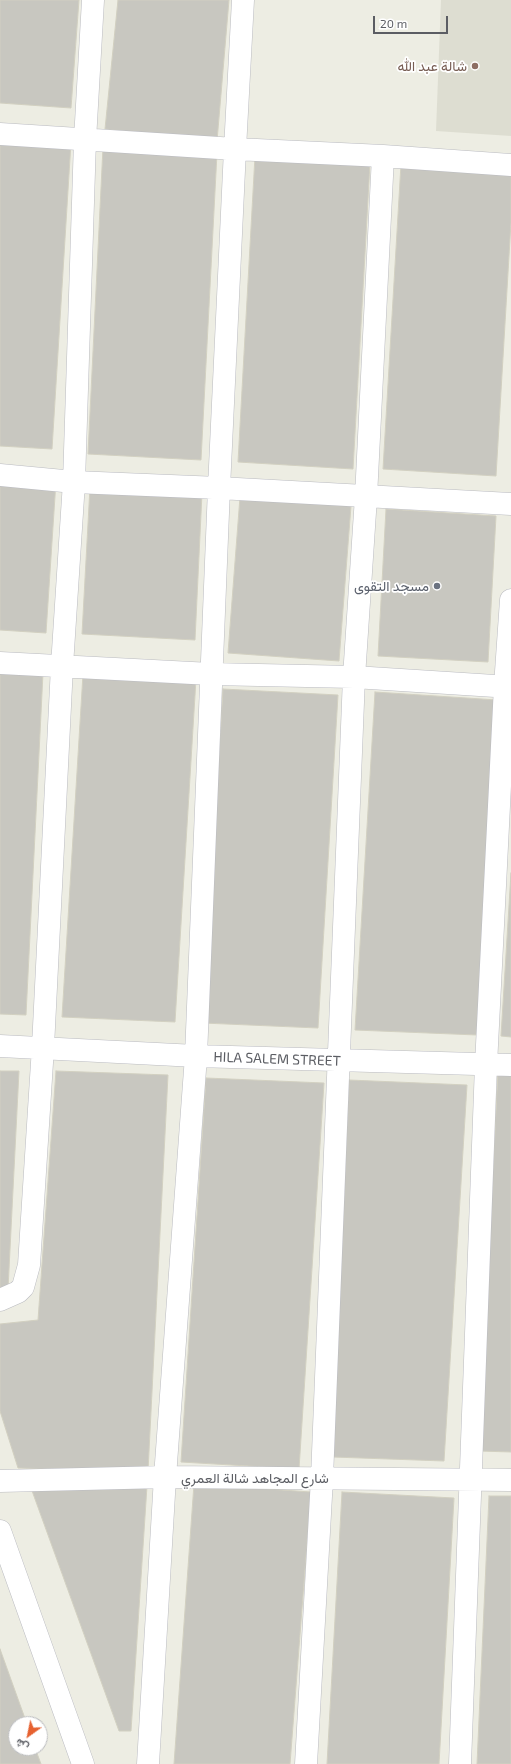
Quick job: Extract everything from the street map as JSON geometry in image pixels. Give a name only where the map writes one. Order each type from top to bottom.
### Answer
[{"type":"street","points":[[0,1300],[18,1292],[23,1287],[29,1257],[43,1047],[62,666],[74,482],[85,140],[93,0]]},
{"type":"street","points":[[148,1764],[165,1477],[196,1056],[234,149],[243,0]]},
{"type":"street","points":[[0,134],[234,149],[383,156],[511,165]]},
{"type":"street","points":[[306,1764],[322,1478],[354,677],[366,497],[383,156]]},
{"type":"street","points":[[0,475],[74,482],[219,488],[511,504]]},
{"type":"street","points":[[460,1764],[486,1065],[508,687],[511,600]]},
{"type":"street","points":[[0,663],[212,674],[354,677],[508,687]]},
{"type":"street","name":"HILA SALEM STREET","points":[[0,1046],[196,1056],[511,1065]]},
{"type":"street","name":"شارع المجاهد شالة العمري","points":[[0,1481],[165,1477],[511,1480]]},
{"type":"street","points":[[0,1532],[83,1764]]},
{"type":"shaded area","name":"شالة عبد الله","points":[[441,0],[511,0],[511,136],[436,131]]},
{"type":"building","points":[[0,0],[79,0],[71,108],[0,103]]},
{"type":"building","points":[[118,0],[229,0],[217,141],[105,129]]},
{"type":"building","points":[[0,137],[71,142],[52,449],[0,446]]},
{"type":"building","points":[[103,147],[217,153],[201,460],[88,454]]},
{"type":"building","points":[[255,156],[370,163],[353,469],[238,462]]},
{"type":"building","points":[[401,164],[511,171],[511,222],[496,476],[383,469]]},
{"type":"building","points":[[0,477],[56,481],[46,633],[0,630]]},
{"type":"building","points":[[90,487],[202,493],[195,640],[82,634]]},
{"type":"building","points":[[240,497],[351,506],[339,661],[228,653]]},
{"type":"building","name":"مسجد التقوى","points":[[386,509],[496,516],[488,662],[378,656]]},
{"type":"building","points":[[0,671],[43,673],[26,1015],[0,1014]]},
{"type":"building","points":[[83,674],[196,679],[175,1022],[62,1017]]},
{"type":"building","points":[[223,689],[338,695],[318,1028],[203,1023]]},
{"type":"building","points":[[375,692],[497,700],[477,1035],[355,1030]]},
{"type":"building","points":[[511,873],[511,1037],[501,1036]]},
{"type":"building","points":[[0,1071],[19,1071],[8,1289],[0,1288]]},
{"type":"building","points":[[56,1071],[168,1075],[148,1471],[18,1468],[0,1411],[0,1324],[38,1320]]},
{"type":"building","points":[[498,1071],[511,1071],[511,1452],[479,1451]]},
{"type":"building","points":[[206,1078],[324,1083],[299,1469],[181,1462]]},
{"type":"building","points":[[349,1080],[467,1085],[444,1461],[333,1457]]},
{"type":"building","points":[[194,1484],[311,1492],[290,1764],[174,1764]]},
{"type":"building","points":[[147,1486],[131,1731],[119,1731],[31,1488]]},
{"type":"building","points":[[342,1492],[454,1498],[439,1764],[327,1764]]},
{"type":"building","points":[[489,1496],[511,1496],[511,1764],[477,1764]]},
{"type":"building","points":[[0,1649],[24,1716],[8,1716],[8,1756],[38,1756],[41,1764],[0,1764]]},
{"type":"place","name":"شالة عبد الله","points":[[475,66]]},
{"type":"place","name":"مسجد التقوى","points":[[437,586]]}]
